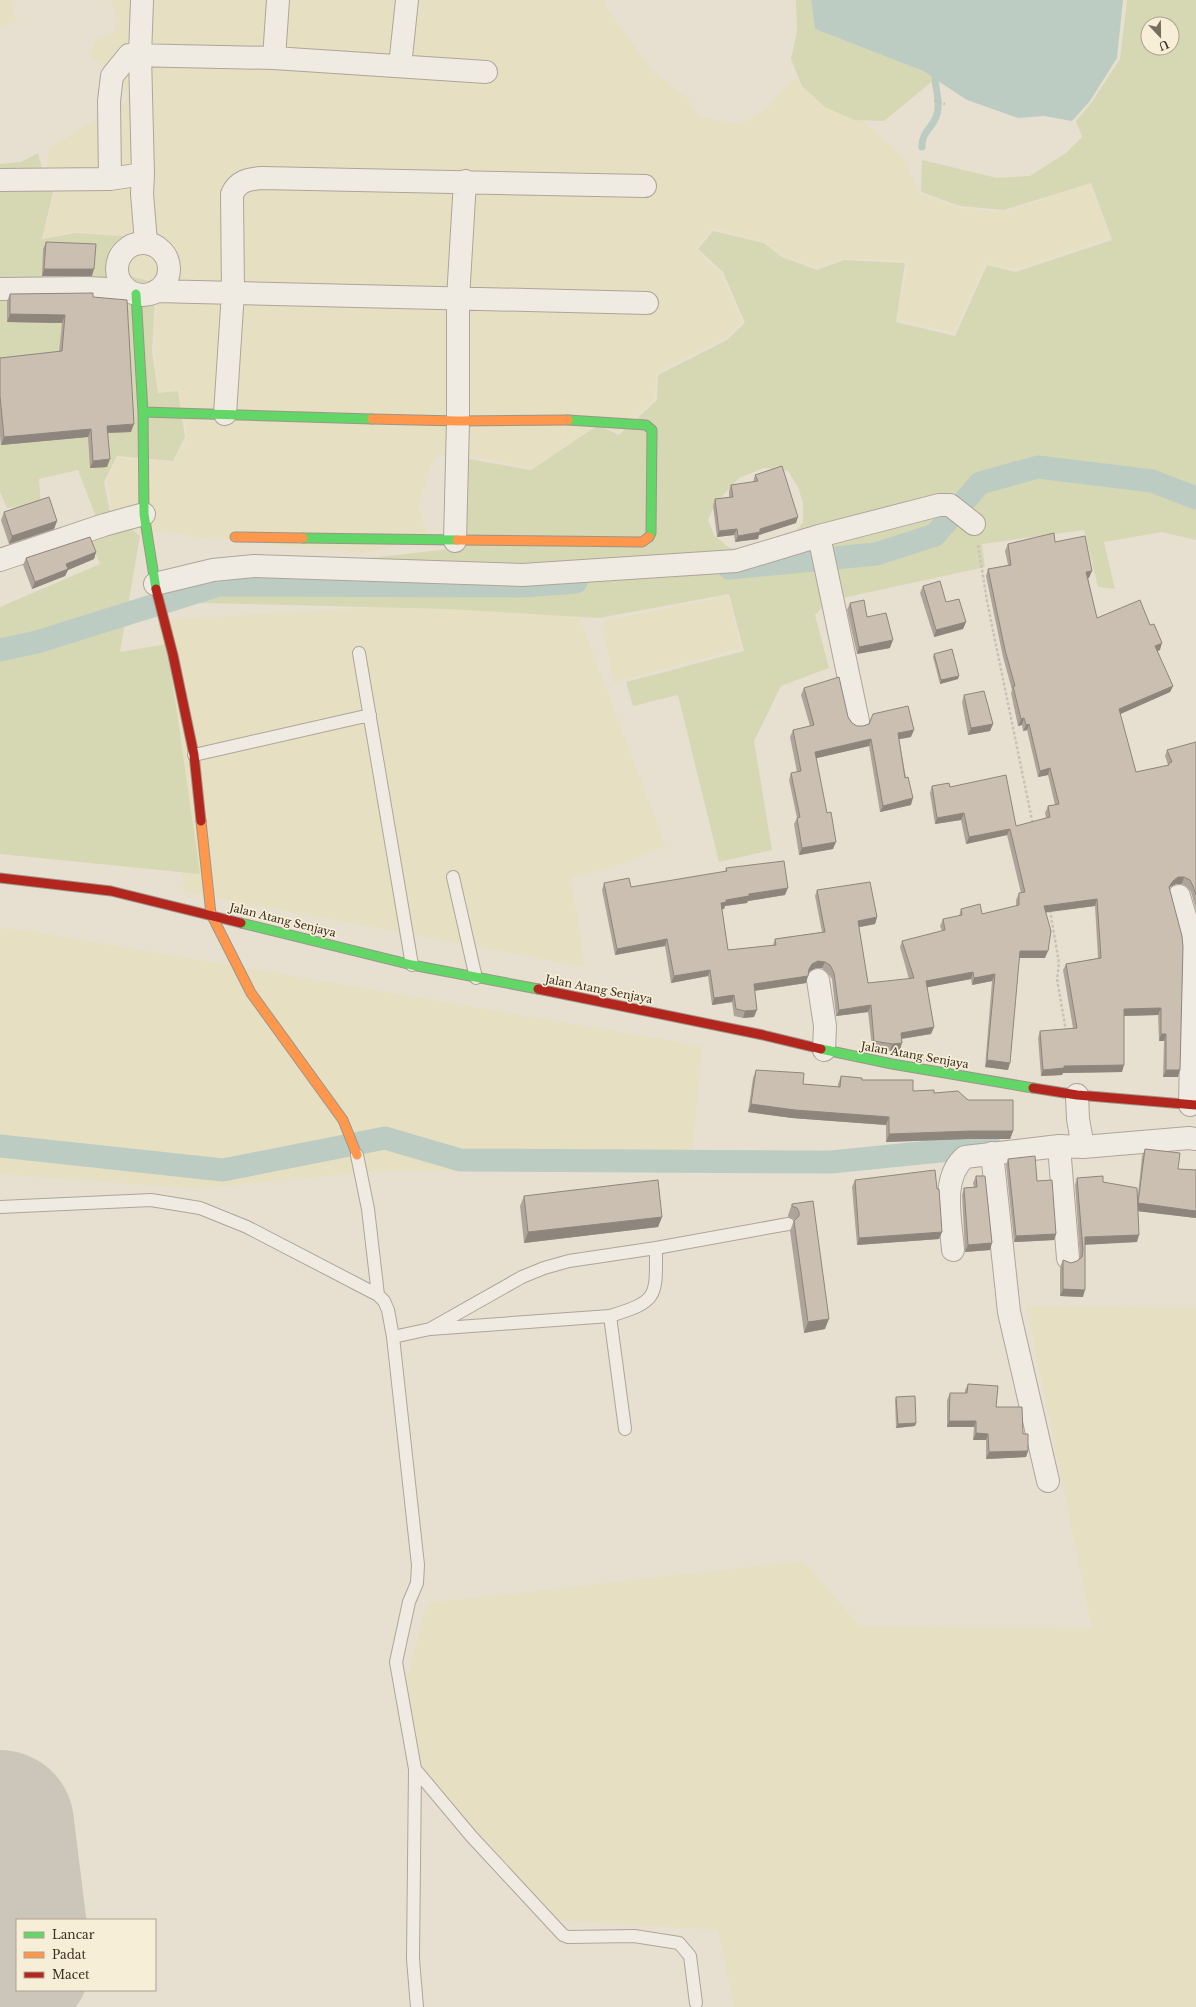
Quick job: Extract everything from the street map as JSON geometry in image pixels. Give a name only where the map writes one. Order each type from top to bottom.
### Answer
[{"type":"street","points":[[142,0],[140,56],[143,174],[142,194],[146,242]]},
{"type":"street","points":[[274,58],[278,0]]},
{"type":"street","points":[[400,66],[407,0]]},
{"type":"street","points":[[110,179],[109,101],[112,76],[128,55],[274,58],[486,72]]},
{"type":"street","points":[[0,180],[110,179],[143,174]]},
{"type":"street","points":[[225,414],[234,292],[232,194],[235,187],[241,182],[262,178],[465,181],[645,186]]},
{"type":"street","points":[[455,541],[458,421],[458,299],[465,181]]},
{"type":"street","points":[[146,242],[159,249],[166,257],[169,267],[167,278],[140,292],[120,282],[117,272],[118,262],[122,252],[130,246],[146,242]]},
{"type":"street","points":[[0,289],[87,288],[140,292],[234,292],[647,303]]},
{"type":"street","points":[[140,292],[144,514],[156,589],[173,655],[194,755],[212,914],[252,993],[335,1108],[347,1128],[357,1155]]},
{"type":"street","points":[[143,412],[458,421],[563,420],[646,425],[652,430],[651,533],[648,539],[642,542],[455,541],[235,537]]},
{"type":"street","points":[[156,589],[213,570],[254,566],[515,575],[736,561],[820,540],[939,505],[950,505],[974,524]]},
{"type":"street","points":[[0,560],[104,525],[144,514]]},
{"type":"street","points":[[820,540],[858,721]]},
{"type":"street","name":"Jalan Atang Senjaya","points":[[0,878],[111,891],[212,914],[412,965],[654,1012],[763,1035],[824,1050],[937,1072],[1077,1095],[1193,1105]]},
{"type":"street","points":[[1179,896],[1192,940],[1193,953],[1193,1105]]},
{"type":"street","points":[[818,980],[825,1026],[824,1050]]},
{"type":"street","points":[[1077,1095],[1078,1119],[1082,1145]]},
{"type":"street","points":[[953,1250],[950,1193],[951,1179],[960,1161],[965,1157],[1059,1146],[1189,1138],[1196,1139]]},
{"type":"street","points":[[1059,1146],[1068,1258]]},
{"type":"street","points":[[992,1153],[1009,1312],[1048,1481]]},
{"type":"lane","points":[[359,653],[412,965]]},
{"type":"lane","points":[[194,755],[370,716]]},
{"type":"lane","points":[[453,877],[476,978]]},
{"type":"lane","points":[[357,1155],[368,1209],[378,1295]]},
{"type":"lane","points":[[0,1207],[152,1200],[200,1208],[247,1227],[378,1295],[384,1301],[388,1310],[394,1337],[418,1564],[417,1583],[409,1602],[396,1662],[414,1769],[413,1959],[417,2007]]},
{"type":"lane","points":[[430,1329],[522,1277],[544,1268],[569,1261],[656,1248],[788,1224]]},
{"type":"lane","points":[[394,1337],[430,1329],[610,1316],[637,1308],[649,1300],[656,1285],[656,1248]]},
{"type":"lane","points":[[610,1316],[626,1429]]},
{"type":"lane","points":[[414,1769],[472,1837],[563,1935],[568,1937],[634,1936],[680,1943],[690,1956],[696,2003]]},
{"type":"path","points":[[934,100],[945,104]]},
{"type":"path","points":[[974,524],[987,601],[1034,829]]},
{"type":"path","points":[[1049,904],[1060,963],[1057,979],[1066,1032]]},
{"type":"shaded area","points":[[0,0],[19,0],[11,3],[18,22],[0,26]]},
{"type":"shaded area","points":[[110,0],[605,0],[607,8],[654,73],[686,97],[699,117],[741,124],[766,109],[783,88],[806,69],[905,159],[919,193],[960,208],[1005,212],[1089,184],[1110,238],[1014,270],[986,263],[954,333],[897,319],[908,261],[843,258],[816,267],[783,256],[765,242],[713,228],[695,249],[720,273],[742,321],[726,338],[656,373],[655,399],[618,432],[598,423],[532,468],[457,454],[434,457],[418,507],[429,538],[366,553],[194,537],[166,531],[140,534],[112,511],[107,481],[118,458],[173,462],[187,438],[179,390],[159,393],[154,352],[158,282],[128,274],[126,235],[75,232],[43,238],[55,191],[46,182],[48,149],[127,100],[123,79],[89,56],[97,39],[114,32],[117,17]]},
{"type":"shaded area","points":[[811,0],[1123,0],[1117,58],[1090,101],[1072,121],[1044,116],[1018,118],[967,100],[923,71],[815,29]]},
{"type":"shaded area","points":[[568,587],[666,846],[616,866],[571,878],[585,967],[184,892],[158,620],[497,600]]},
{"type":"shaded area","points":[[728,596],[741,648],[613,683],[602,621]]},
{"type":"shaded area","points":[[0,928],[30,931],[702,1046],[691,1171],[378,1171],[196,1189],[0,1174]]},
{"type":"shaded area","points":[[1026,1306],[1196,1307],[1196,2007],[734,2007],[718,1930],[555,1920],[425,1785],[407,1680],[427,1603],[803,1561],[860,1626],[1092,1628]]},
{"type":"green space","points":[[796,0],[811,0],[815,29],[923,71],[935,79],[884,121],[854,120],[825,107],[802,86],[791,59],[797,31]]},
{"type":"green space","points":[[1127,0],[1196,0],[1196,540],[1162,532],[1104,542],[1115,589],[1098,587],[1084,530],[982,544],[985,567],[829,601],[815,615],[829,668],[781,686],[754,741],[772,850],[719,862],[678,695],[633,706],[626,682],[744,651],[729,594],[599,618],[449,609],[159,602],[207,576],[459,548],[457,457],[531,470],[598,425],[619,435],[657,400],[658,375],[727,340],[745,323],[723,272],[698,249],[713,231],[764,243],[782,257],[817,270],[844,260],[905,263],[896,322],[955,336],[987,265],[1015,272],[1112,240],[1091,183],[1004,210],[960,206],[921,192],[922,160],[997,178],[1030,176],[1066,153],[1082,137],[1076,121],[1091,103],[1120,59]],"holes":[[[764,468],[788,471],[798,487],[803,503],[803,522],[795,533],[751,552],[728,547],[714,535],[708,520],[715,504],[739,478]]]},
{"type":"green space","points":[[38,153],[46,184],[53,192],[42,239],[75,233],[125,236],[127,275],[156,283],[152,351],[158,393],[178,391],[185,437],[173,461],[117,456],[104,482],[110,512],[140,536],[120,652],[167,644],[200,874],[0,854],[0,607],[100,564],[88,535],[99,525],[78,470],[39,479],[41,506],[7,508],[0,492],[0,164],[21,162]]},
{"type":"building","points":[[46,242],[96,244],[94,269],[44,269]]},
{"type":"building","points":[[93,293],[93,297],[127,300],[134,424],[107,426],[110,459],[93,461],[91,429],[4,437],[0,396],[0,358],[62,351],[65,315],[10,314],[10,294]]},
{"type":"building","points":[[782,466],[798,517],[760,529],[760,532],[738,536],[737,529],[719,531],[715,499],[733,497],[731,485],[758,481],[755,475]]},
{"type":"building","points":[[49,497],[57,521],[12,536],[4,512]]},
{"type":"building","points":[[1054,533],[1055,542],[1085,536],[1092,571],[1086,572],[1097,618],[1140,600],[1150,625],[1154,624],[1162,643],[1155,646],[1173,686],[1119,709],[1136,772],[1169,765],[1169,763],[1172,762],[1167,750],[1196,742],[1196,895],[1190,880],[1184,877],[1178,877],[1169,887],[1182,936],[1183,947],[1180,1070],[1166,1070],[1166,1034],[1161,1034],[1161,1008],[1124,1009],[1124,1065],[1064,1066],[1064,1068],[1043,1070],[1040,1031],[1077,1028],[1066,964],[1101,958],[1097,899],[1044,906],[1051,931],[1048,951],[1020,951],[1010,1063],[987,1060],[995,974],[974,978],[973,972],[926,981],[934,1027],[901,1033],[902,1043],[892,1044],[874,1041],[871,1005],[839,1010],[834,973],[830,965],[825,962],[818,961],[812,964],[809,969],[808,976],[754,984],[757,1010],[745,1011],[736,1009],[734,995],[714,998],[710,970],[674,976],[667,939],[617,949],[604,883],[629,878],[631,887],[727,871],[726,868],[784,861],[788,888],[749,894],[749,896],[726,900],[726,902],[721,903],[728,950],[776,945],[775,939],[825,932],[817,890],[870,882],[877,917],[858,921],[868,983],[914,978],[902,941],[945,930],[943,919],[962,915],[961,909],[980,904],[982,914],[1019,905],[1019,893],[1025,892],[1010,829],[969,837],[964,813],[937,818],[932,786],[949,783],[950,787],[1006,775],[1016,826],[1050,817],[1048,806],[1059,804],[1050,768],[1040,771],[1029,724],[1026,725],[1024,718],[1021,719],[1013,686],[1015,686],[1005,650],[988,569],[1011,565],[1008,544]]},
{"type":"building","points":[[90,537],[96,552],[66,564],[68,569],[35,582],[26,558]]},
{"type":"building","points":[[940,581],[946,602],[959,599],[966,622],[936,630],[923,586]]},
{"type":"building","points":[[864,600],[867,617],[886,613],[893,640],[859,647],[850,603]]},
{"type":"building","points":[[952,649],[959,676],[941,680],[934,654]]},
{"type":"building","points":[[839,677],[848,717],[852,723],[857,726],[869,724],[873,714],[908,706],[914,730],[898,733],[905,778],[908,777],[913,798],[883,806],[871,739],[815,752],[827,813],[831,812],[836,842],[802,848],[797,818],[800,817],[791,773],[801,771],[793,730],[814,725],[804,688]]},
{"type":"building","points":[[984,691],[993,724],[971,728],[964,695]]},
{"type":"building","points":[[756,1070],[804,1073],[803,1084],[840,1087],[841,1076],[862,1078],[862,1080],[913,1080],[913,1091],[934,1090],[934,1093],[958,1091],[968,1100],[1013,1100],[1013,1131],[889,1134],[889,1117],[795,1110],[751,1104]]},
{"type":"building","points":[[1145,1149],[1180,1153],[1178,1169],[1196,1170],[1196,1211],[1138,1203]]},
{"type":"building","points":[[1035,1156],[1037,1181],[1052,1180],[1056,1234],[1016,1236],[1008,1159]]},
{"type":"building","points":[[935,1170],[937,1189],[939,1189],[942,1232],[859,1238],[855,1180]]},
{"type":"building","points":[[976,1176],[985,1176],[992,1243],[968,1245],[964,1188],[977,1187]]},
{"type":"building","points":[[1103,1176],[1103,1182],[1137,1188],[1139,1235],[1085,1237],[1085,1290],[1063,1289],[1063,1260],[1071,1263],[1077,1261],[1082,1257],[1083,1250],[1077,1178]]},
{"type":"building","points":[[658,1180],[662,1217],[528,1232],[524,1196]]},
{"type":"building","points":[[813,1201],[829,1319],[808,1322],[794,1221],[799,1216],[799,1212],[797,1208],[792,1206],[792,1204]]},
{"type":"building","points":[[968,1384],[998,1386],[996,1407],[1022,1407],[1023,1434],[1028,1434],[1028,1451],[989,1452],[988,1434],[976,1433],[976,1421],[949,1421],[950,1393],[967,1393]]},
{"type":"building","points":[[915,1396],[916,1423],[898,1424],[896,1397]]},
{"type":"waterway","points":[[922,147],[923,138],[934,121],[938,108],[935,79]]},
{"type":"waterway","points":[[729,568],[876,554],[935,535],[980,483],[1038,467],[1152,481],[1196,498]]},
{"type":"waterway","points":[[0,650],[37,642],[219,585],[523,586],[576,582]]},
{"type":"waterway","points":[[0,1146],[223,1170],[385,1138],[460,1160],[831,1162],[990,1146]]},
{"type":"runway","points":[[0,1824],[16,1954]]},
{"type":"traffic: fast","points":[[136,294],[143,412],[144,514],[156,589]]},
{"type":"traffic: fast","points":[[143,412],[372,419]]},
{"type":"traffic: fast","points":[[568,420],[646,425],[652,430],[651,533],[649,537]]},
{"type":"traffic: fast","points":[[303,538],[457,540]]},
{"type":"traffic: fast","points":[[241,923],[412,965],[538,989]]},
{"type":"traffic: fast","points":[[821,1049],[892,1064],[1033,1088]]},
{"type":"traffic: slow","points":[[372,419],[458,421],[568,420]]},
{"type":"traffic: slow","points":[[235,537],[303,538]]},
{"type":"traffic: slow","points":[[457,540],[642,542],[649,537]]},
{"type":"traffic: slow","points":[[201,821],[211,914],[251,993],[343,1120],[357,1155]]},
{"type":"traffic: jam","points":[[156,589],[173,655],[194,755],[201,821]]},
{"type":"traffic: jam","points":[[0,878],[111,891],[241,923]]},
{"type":"traffic: jam","points":[[538,989],[763,1035],[821,1049]]},
{"type":"traffic: jam","points":[[1033,1088],[1077,1095],[1196,1105]]}]
